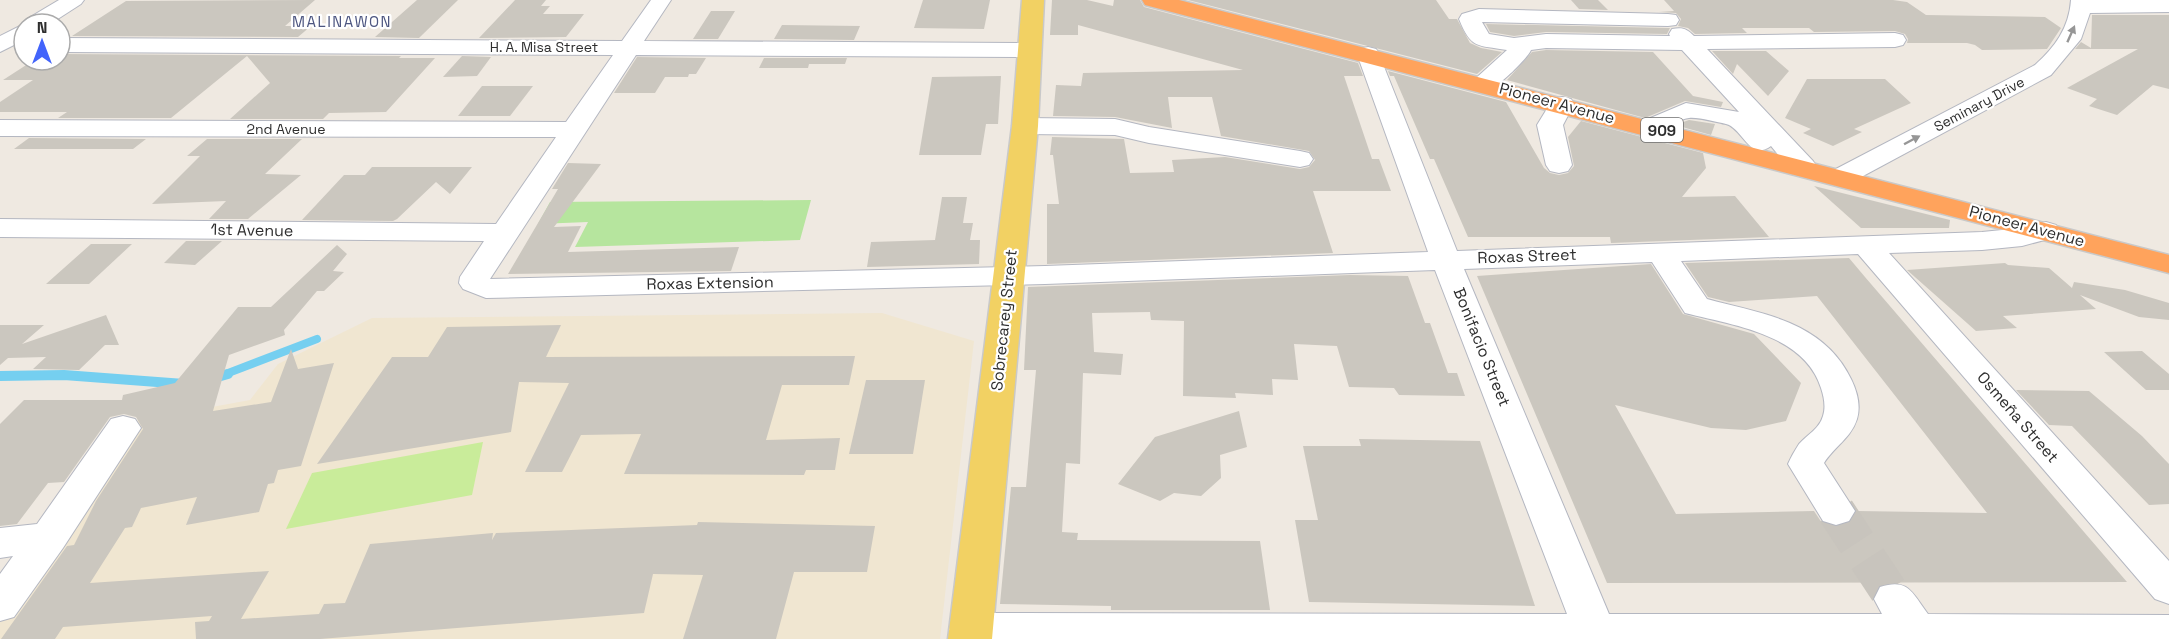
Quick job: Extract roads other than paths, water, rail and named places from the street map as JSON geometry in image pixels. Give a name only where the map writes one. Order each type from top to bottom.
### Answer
[{"type":"highway","name":"Pioneer Avenue","points":[[1154,0],[1562,104],[2169,264]]},
{"type":"highway","points":[[1869,162],[1907,195]]},
{"type":"main road","name":"Sobrecarey Street","points":[[970,635],[1007,275],[1025,126],[1028,50],[1033,0]]},
{"type":"street","points":[[54,12],[74,0]]},
{"type":"street","points":[[504,233],[661,0]]},
{"type":"street","points":[[1649,0],[1689,43],[1749,119],[1776,160]]},
{"type":"street","points":[[2081,3],[2169,6]]},
{"type":"street","name":"Seminary Drive","points":[[1841,177],[2043,70],[2064,49],[2072,35],[2081,3]]},
{"type":"street","points":[[1483,84],[1519,52],[1520,48],[1478,36],[1470,19],[1479,15],[1668,20]]},
{"type":"street","points":[[1514,45],[1546,41],[1689,43],[1895,40]]},
{"type":"street","name":"H. A. Misa Street","points":[[72,45],[1028,50]]},
{"type":"street","name":"Bonifacio Street","points":[[1368,54],[1419,194],[1596,635]]},
{"type":"street","points":[[1559,165],[1550,125],[1562,104]]},
{"type":"street","points":[[1650,127],[1686,110],[1749,119],[1804,168]]},
{"type":"street","points":[[1025,126],[1115,127],[1149,135],[1300,159]]},
{"type":"street","name":"2nd Avenue","points":[[0,128],[572,130]]},
{"type":"street","name":"1st Avenue","points":[[0,228],[504,233]]},
{"type":"street","name":"Roxas Street","points":[[1007,275],[1982,241],[2022,237],[2046,231]]},
{"type":"street","name":"Roxas Extension","points":[[504,233],[475,276],[474,283],[486,289],[1007,275]]},
{"type":"street","name":"Osmeña Street","points":[[1866,245],[2169,588]]},
{"type":"street","points":[[1660,252],[1696,306],[1772,328],[1815,349],[1826,363],[1835,377],[1842,400],[1839,421],[1826,439],[1809,454],[1806,464],[1836,510]]},
{"type":"street","points":[[0,605],[49,538],[123,428]]},
{"type":"street","points":[[0,543],[49,538]]},
{"type":"street","points":[[970,635],[1596,635],[1905,615],[2169,632]]},
{"type":"waterway","points":[[223,375],[317,339]]},
{"type":"waterway","points":[[214,378],[228,374]]},
{"type":"waterway","points":[[42,375],[64,375]]},
{"type":"waterway","points":[[0,376],[64,375]]},
{"type":"waterway","points":[[64,375],[69,375]]},
{"type":"waterway","points":[[64,375],[184,384]]},
{"type":"tunnel","points":[[1836,511],[1894,599]]},
{"type":"district","name":"MALINAWON","points":[[342,21]]}]
